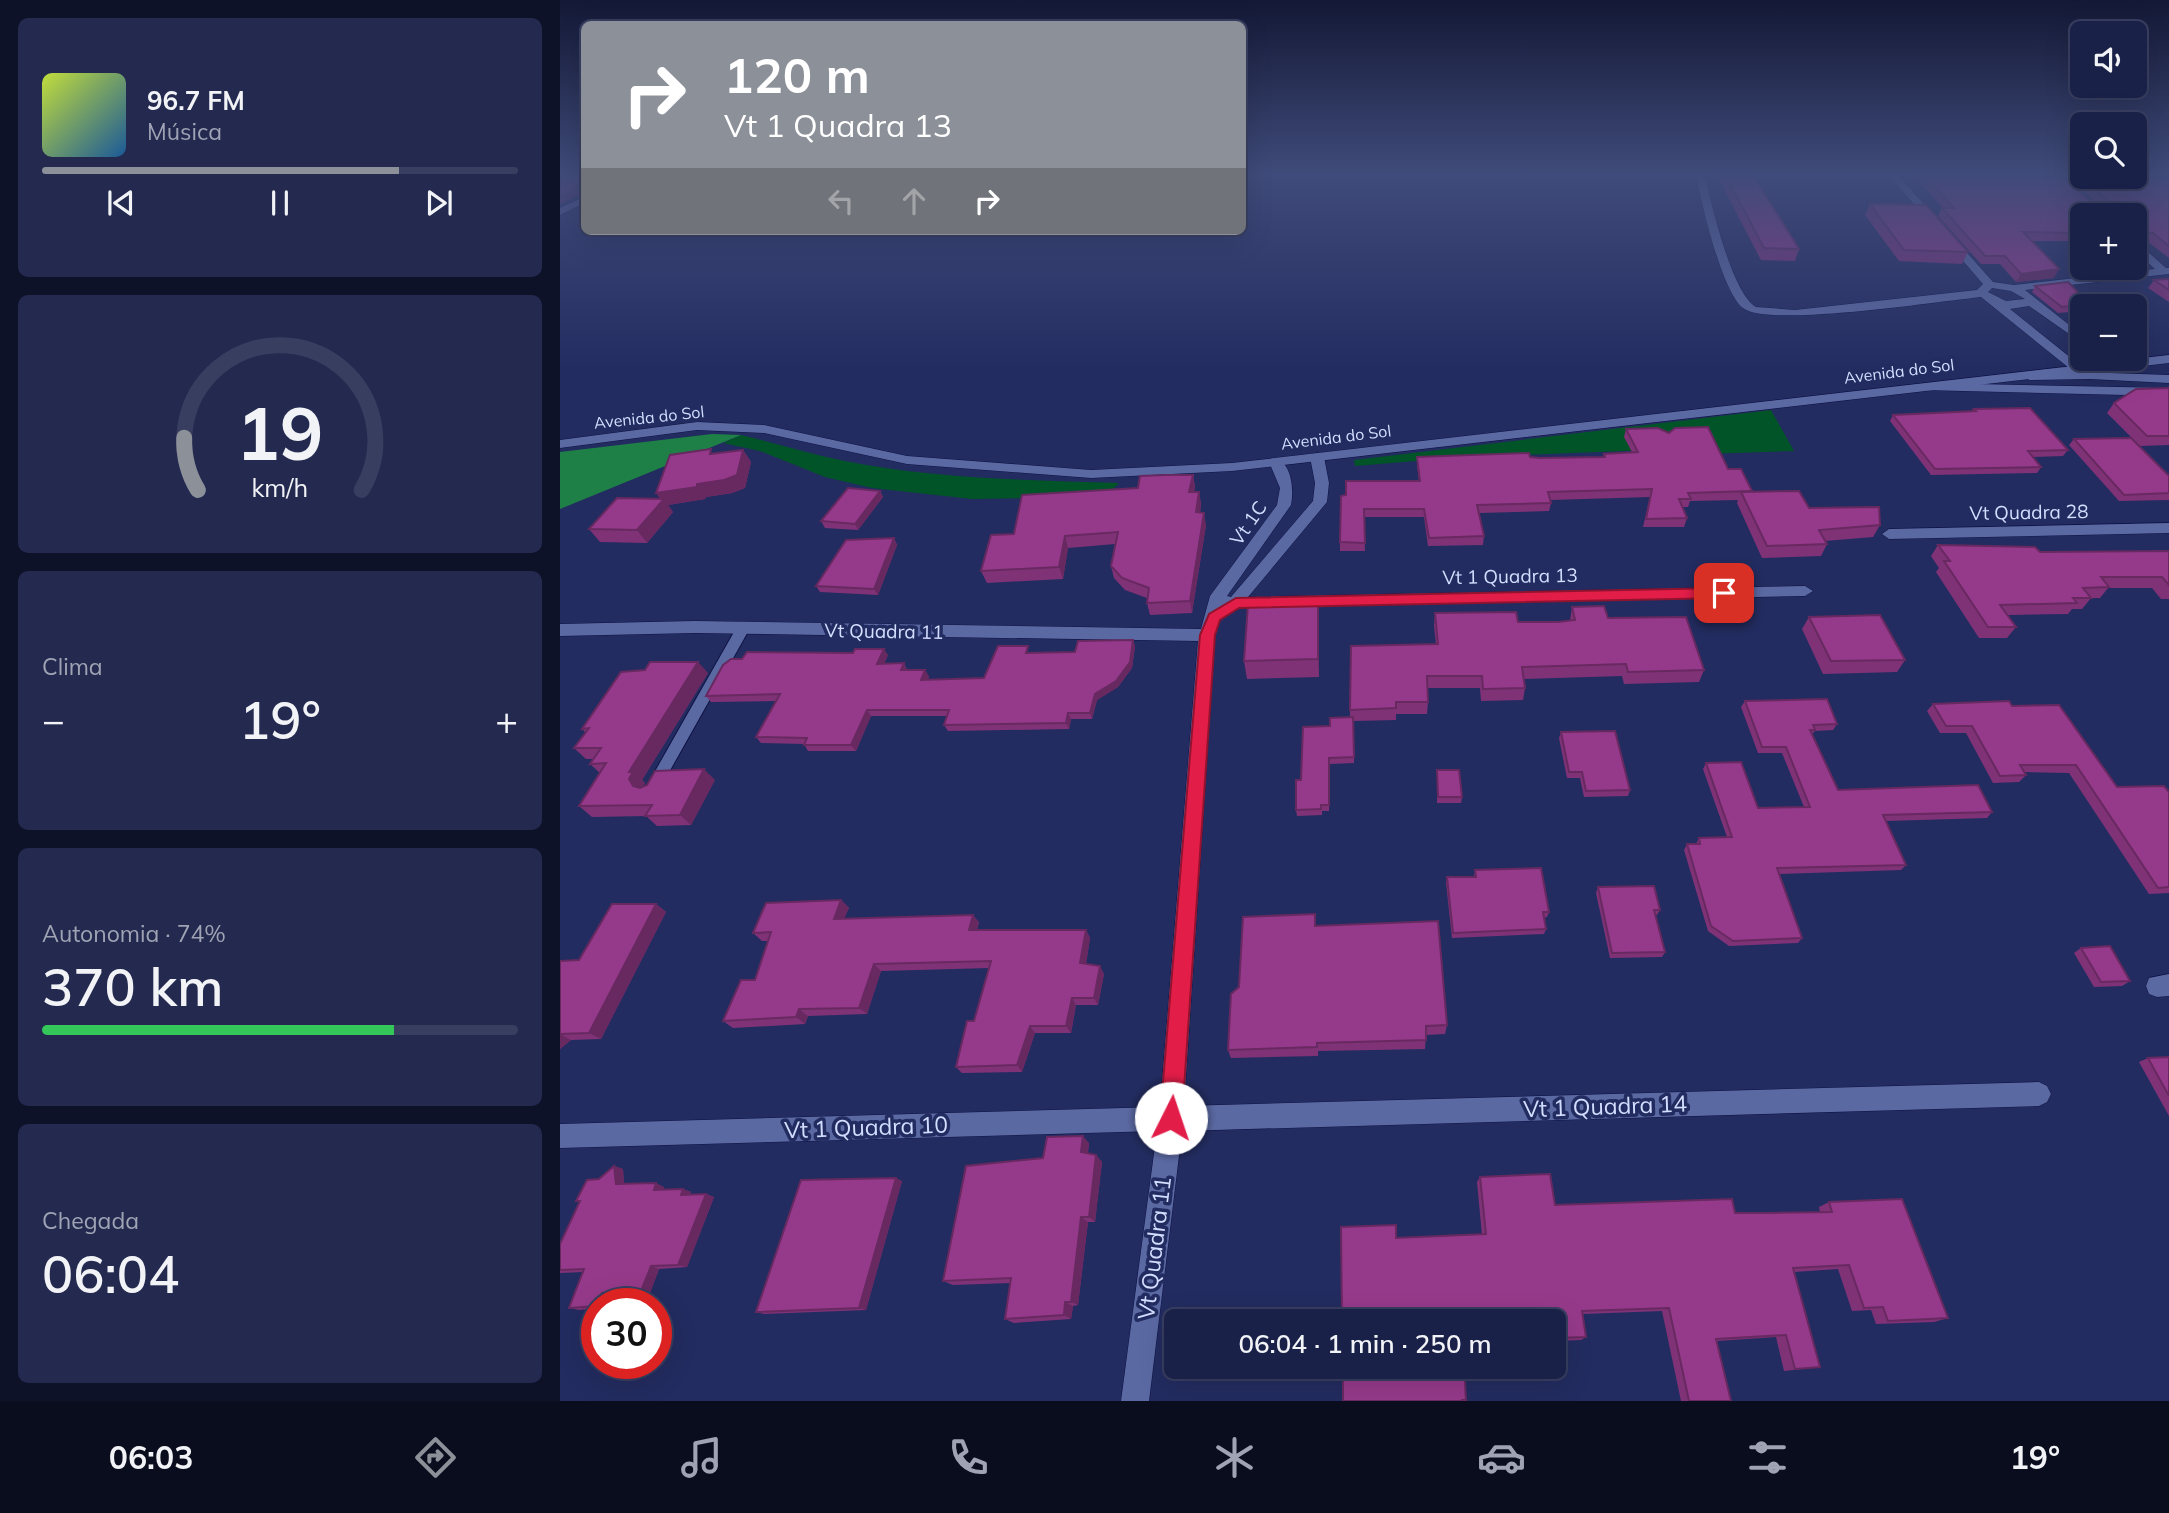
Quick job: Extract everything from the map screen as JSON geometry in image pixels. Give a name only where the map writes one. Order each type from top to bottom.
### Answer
[{"type":"street","points":[[1717,239],[1736,293],[1745,305],[1753,310],[1795,313],[1986,289],[2166,272]]},
{"type":"street","points":[[1945,239],[1994,301],[2070,363]]},
{"type":"street","points":[[2147,256],[2166,272]]},
{"type":"street","points":[[2014,288],[2070,331]]},
{"type":"street","points":[[1994,301],[2016,306],[2030,301]]},
{"type":"street","name":"Avenida do Sol","points":[[2147,360],[2169,359]]},
{"type":"street","name":"Avenida do Sol","points":[[560,444],[697,426],[764,429],[907,460],[1091,474],[1232,467],[2070,370]]},
{"type":"street","points":[[1993,378],[2090,375],[2169,379]]},
{"type":"street","points":[[1910,387],[2169,392]]},
{"type":"street","points":[[2056,391],[2169,400]]},
{"type":"street","points":[[1213,617],[1236,603],[1320,502],[1322,483],[1317,457]]},
{"type":"street","name":"Vt 1C","points":[[1213,617],[1284,505],[1287,488],[1276,462]]},
{"type":"street","points":[[1284,505],[1320,502]]},
{"type":"street","name":"Vt Quadra 28","points":[[1889,534],[2169,528]]},
{"type":"street","name":"Vt 1 Quadra 13","points":[[1236,603],[1805,591]]},
{"type":"street","name":"Vt Quadra 11","points":[[560,631],[1213,617],[1171,1118],[1135,1401]]},
{"type":"street","name":"Vt 1 Quadra 14","points":[[1171,1118],[2039,1094]]},
{"type":"street","name":"Vt 1 Quadra 10","points":[[560,1136],[1171,1118]]},
{"type":"lane","points":[[651,790],[743,628]]},
{"type":"green space","points":[[1771,410],[1794,451],[1676,455],[1673,449],[1452,458],[1355,466],[1354,460]]},
{"type":"green space","points":[[712,434],[741,435],[560,509],[560,452]]},
{"type":"green space","points":[[741,435],[845,461],[913,472],[982,478],[1119,483],[1112,490],[1034,498],[972,499],[872,488],[825,477],[760,451],[723,443]]},
{"type":"building","points":[[1759,239],[1793,239],[1799,249],[1764,248]]},
{"type":"building","points":[[1896,239],[1957,239],[1968,252],[1904,250]]},
{"type":"building","points":[[1970,239],[2030,239],[2059,269],[2021,274],[2005,256],[1985,256]]},
{"type":"building","points":[[2169,279],[2169,290],[2154,280]]},
{"type":"building","points":[[2068,282],[2079,294],[2070,294],[2070,306],[2062,307],[2035,286]]},
{"type":"building","points":[[2169,388],[2169,436],[2147,436],[2114,403],[2136,389]]},
{"type":"building","points":[[2030,408],[2068,450],[2028,451],[2041,467],[1935,469],[1893,415],[1976,411],[1974,409]]},
{"type":"building","points":[[1708,427],[1728,469],[1741,469],[1752,491],[1688,493],[1691,499],[1679,499],[1687,518],[1646,519],[1652,489],[1548,492],[1551,503],[1477,505],[1484,536],[1429,538],[1424,509],[1364,509],[1365,543],[1340,542],[1341,496],[1346,495],[1346,481],[1420,481],[1417,457],[1529,453],[1530,457],[1539,458],[1605,457],[1604,454],[1638,452],[1626,429],[1658,428],[1669,433],[1675,428]]},
{"type":"building","points":[[2131,438],[2169,476],[2169,493],[2124,495],[2074,439]]},
{"type":"building","points":[[711,449],[710,454],[743,450],[737,475],[697,484],[697,487],[656,493],[670,455]]},
{"type":"building","points":[[1193,475],[1189,492],[1199,492],[1196,512],[1204,513],[1190,601],[1147,603],[1149,588],[1122,578],[1111,566],[1118,532],[1065,536],[1059,567],[981,571],[991,535],[1014,534],[1022,495],[1138,488],[1140,476]]},
{"type":"building","points":[[848,488],[880,491],[855,524],[821,521]]},
{"type":"building","points":[[1799,491],[1809,508],[1879,507],[1880,525],[1819,530],[1827,544],[1767,546],[1741,492]]},
{"type":"building","points":[[617,498],[664,499],[637,530],[589,529]]},
{"type":"building","points":[[894,538],[874,589],[816,586],[846,540]]},
{"type":"building","points":[[1938,545],[2035,547],[2040,552],[2169,551],[2169,585],[2162,577],[2101,577],[2109,587],[2083,588],[2091,598],[2073,598],[2077,603],[2000,605],[2016,627],[1988,627],[1944,561],[1950,561]]},
{"type":"building","points":[[1318,603],[1318,659],[1244,661],[1248,604]]},
{"type":"building","points":[[1604,606],[1608,618],[1686,617],[1704,670],[1628,672],[1626,664],[1522,667],[1525,688],[1483,689],[1482,676],[1427,676],[1428,702],[1396,702],[1396,708],[1350,710],[1351,646],[1438,644],[1435,613],[1516,612],[1518,622],[1558,622],[1575,620],[1572,607]]},
{"type":"building","points":[[1880,615],[1905,660],[1831,661],[1809,617]]},
{"type":"building","points":[[1133,640],[1130,662],[1116,681],[1095,694],[1090,713],[1068,713],[1066,723],[944,725],[949,710],[867,710],[851,745],[804,745],[807,738],[756,737],[780,694],[706,696],[723,665],[731,659],[742,659],[747,652],[853,653],[855,649],[884,649],[877,664],[904,663],[901,670],[925,670],[921,680],[984,678],[998,646],[1028,646],[1026,653],[1075,652],[1078,641]]},
{"type":"building","points":[[650,662],[698,662],[629,772],[633,772],[629,779],[633,786],[640,788],[647,785],[655,771],[704,769],[680,815],[645,816],[652,805],[579,806],[606,763],[590,764],[601,748],[574,748],[589,728],[582,729],[621,672],[645,670]]},
{"type":"building","points":[[1827,699],[1837,724],[1813,725],[1815,730],[1810,730],[1838,790],[1978,785],[1992,812],[1883,815],[1906,865],[1777,868],[1802,938],[1733,941],[1711,926],[1687,844],[1700,844],[1699,838],[1732,837],[1706,763],[1741,762],[1758,808],[1810,807],[1786,747],[1762,747],[1745,701]]},
{"type":"building","points":[[2009,701],[2012,706],[2059,705],[2117,787],[2164,786],[2169,792],[2169,887],[2158,888],[2076,765],[2020,765],[2026,775],[2000,776],[1972,726],[1946,726],[1933,704]]},
{"type":"building","points":[[1353,717],[1354,757],[1329,758],[1329,805],[1321,805],[1321,809],[1296,810],[1296,780],[1301,780],[1303,727],[1330,726],[1330,718]]},
{"type":"building","points":[[1615,731],[1630,790],[1586,791],[1582,772],[1569,772],[1561,732]]},
{"type":"building","points":[[1437,770],[1459,770],[1462,797],[1438,797]]},
{"type":"building","points":[[1541,868],[1549,912],[1543,912],[1546,929],[1453,933],[1447,877],[1476,877],[1475,870]]},
{"type":"building","points":[[1654,886],[1660,910],[1654,910],[1665,952],[1612,953],[1598,887]]},
{"type":"building","points":[[841,900],[834,919],[973,915],[969,930],[1086,930],[1080,963],[1100,966],[1094,998],[1072,998],[1066,1026],[1030,1026],[1017,1065],[956,1067],[967,1021],[974,1021],[991,961],[874,964],[859,1008],[799,1009],[796,1017],[723,1021],[741,980],[755,980],[771,932],[753,933],[766,903]]},
{"type":"building","points":[[612,904],[656,904],[589,1033],[560,1034],[560,961],[579,960]]},
{"type":"building","points":[[1315,914],[1315,926],[1438,921],[1447,1025],[1426,1026],[1426,1040],[1317,1043],[1317,1047],[1228,1050],[1231,994],[1239,987],[1243,917]]},
{"type":"building","points":[[2110,946],[2130,981],[2101,982],[2081,948]]},
{"type":"building","points":[[2169,1057],[2169,1096],[2148,1058]]},
{"type":"building","points":[[1083,1136],[1081,1152],[1096,1155],[1089,1217],[1081,1217],[1071,1302],[1065,1302],[1064,1315],[1005,1319],[1011,1278],[943,1281],[966,1166],[1043,1158],[1047,1137]]},
{"type":"building","points":[[614,1166],[616,1184],[656,1183],[654,1190],[683,1189],[681,1195],[706,1194],[678,1265],[651,1266],[642,1288],[581,1288],[581,1307],[569,1308],[584,1269],[560,1270],[560,1244],[587,1180],[599,1179]]},
{"type":"building","points":[[1550,1174],[1555,1205],[1732,1199],[1735,1213],[1832,1212],[1829,1202],[1902,1199],[1948,1318],[1888,1321],[1883,1307],[1864,1308],[1849,1265],[1793,1268],[1820,1367],[1795,1369],[1786,1335],[1716,1339],[1731,1401],[1689,1401],[1669,1308],[1582,1311],[1586,1337],[1566,1338],[1566,1309],[1342,1309],[1341,1227],[1396,1225],[1396,1238],[1486,1234],[1480,1177]]},
{"type":"building","points":[[896,1178],[859,1308],[756,1312],[801,1180]]},
{"type":"building","points":[[1343,1379],[1465,1379],[1466,1400],[1462,1401],[1343,1401]]},
{"type":"route","points":[[1171,1118],[1207,635],[1214,617],[1236,603],[1724,593]]}]
